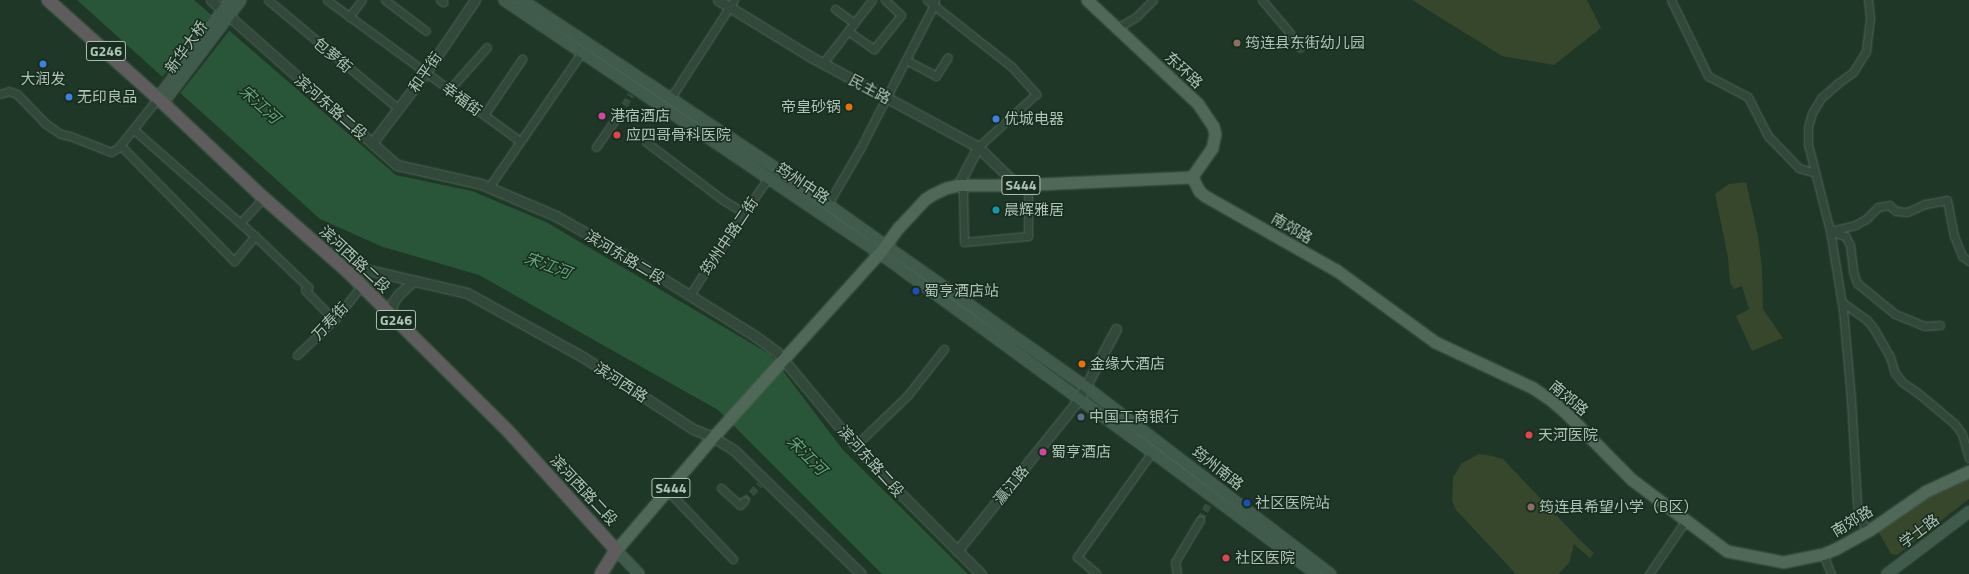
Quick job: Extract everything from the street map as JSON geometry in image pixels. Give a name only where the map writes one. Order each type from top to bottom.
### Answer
[{"type":"highway","name":"G246","points":[[48,0],[160,100]]},
{"type":"highway","name":"滨河西路二段","points":[[160,100],[264,197],[362,285],[509,432],[616,550]]},
{"type":"highway","points":[[601,574],[616,550]]},
{"type":"main road","points":[[222,17],[230,0]]},
{"type":"main road","points":[[222,17],[241,0]]},
{"type":"main road","name":"筠州中路","points":[[504,0],[581,53],[633,92],[882,249],[1086,387]]},
{"type":"main road","name":"筠州中路","points":[[522,0],[828,204],[882,249],[1079,399]]},
{"type":"main road","name":"东环路","points":[[1087,0],[1198,104],[1213,126],[1215,134],[1212,148],[1192,177]]},
{"type":"main road","name":"新华大桥","points":[[160,100],[222,17]]},
{"type":"main road","name":"S444","points":[[616,550],[668,492],[714,437],[882,249],[899,227],[925,200],[946,188],[958,186],[1028,185],[1192,177]]},
{"type":"main road","name":"南郊路","points":[[1192,177],[1199,191],[1205,196],[1336,270],[1435,342],[1533,388],[1551,400],[1565,412],[1631,479],[1727,551],[1783,562],[1823,554],[1837,548],[1868,530],[1926,491],[1969,471]]},
{"type":"main road","name":"筠州南路","points":[[1086,387],[1331,574]]},
{"type":"main road","name":"筠州南路","points":[[1079,399],[1152,452],[1210,500],[1316,574]]},
{"type":"main road","name":"学士路","points":[[1887,574],[1969,512]]},
{"type":"main road","points":[[616,550],[640,574]]},
{"type":"street","name":"滨河东路二段","points":[[212,0],[222,17],[397,165],[481,184],[556,216],[625,256],[755,336],[784,358],[855,446],[957,552],[981,574]]},
{"type":"street","name":"包萝街","points":[[268,0],[399,109]]},
{"type":"street","name":"幸福街","points":[[327,0],[520,141]]},
{"type":"street","points":[[350,17],[362,0]]},
{"type":"street","points":[[385,0],[426,31]]},
{"type":"street","name":"和平街","points":[[372,143],[426,72],[475,0]]},
{"type":"street","name":"民主路","points":[[718,0],[732,4],[822,63],[978,147],[1016,185]]},
{"type":"street","points":[[822,63],[872,0]]},
{"type":"street","points":[[848,31],[874,49],[901,15],[884,0]]},
{"type":"street","points":[[926,0],[934,3],[1011,66],[1036,94],[978,147],[958,186],[963,191],[964,242],[1028,236],[1028,185]]},
{"type":"street","points":[[1117,28],[1136,17],[1153,0]]},
{"type":"street","points":[[1262,0],[1290,32],[1300,48]]},
{"type":"street","points":[[1671,0],[1708,76],[1748,97],[1768,136],[1799,168],[1815,173]]},
{"type":"street","points":[[1868,0],[1870,18],[1866,51],[1853,72],[1838,82],[1821,98],[1812,113],[1808,127],[1808,144],[1830,231],[1842,302],[1851,399],[1857,503],[1860,519],[1868,530]]},
{"type":"street","points":[[828,204],[887,98],[934,3]]},
{"type":"street","points":[[670,99],[703,51],[732,4]]},
{"type":"street","points":[[835,9],[854,23]]},
{"type":"street","points":[[449,90],[487,47]]},
{"type":"street","points":[[489,188],[581,53]]},
{"type":"street","points":[[906,60],[936,76],[948,57]]},
{"type":"street","points":[[484,115],[522,59]]},
{"type":"street","points":[[0,94],[9,91],[17,94],[46,124],[61,134],[111,152],[120,145],[160,100]]},
{"type":"street","points":[[596,147],[619,114]]},
{"type":"street","points":[[133,129],[255,236],[308,287],[305,290],[334,320]]},
{"type":"street","points":[[646,142],[724,200],[745,213]]},
{"type":"street","points":[[120,145],[234,261],[255,236]]},
{"type":"street","name":"筠州中路二街","points":[[690,296],[768,178]]},
{"type":"street","points":[[240,223],[264,197]]},
{"type":"street","points":[[1830,231],[1855,225],[1866,219],[1878,206],[1889,206],[1896,211],[1907,212],[1925,204],[1947,200],[1954,236],[1962,256],[1969,261]]},
{"type":"street","points":[[1830,231],[1845,236],[1850,245],[1853,271],[1857,283],[1895,314],[1925,326],[1940,325]]},
{"type":"street","name":"滨河西路","points":[[338,262],[467,293],[583,357],[693,429],[714,437],[734,450],[762,482],[861,574]]},
{"type":"street","points":[[390,314],[393,302],[398,295],[413,281]]},
{"type":"street","name":"万寿街","points":[[297,355],[334,320],[362,285]]},
{"type":"street","points":[[1842,302],[1867,320],[1874,329],[1890,357],[1895,374],[1902,382],[1918,393],[1955,424],[1962,434],[1969,458]]},
{"type":"street","name":"瀛江路","points":[[957,552],[1079,399],[1116,328]]},
{"type":"street","points":[[855,446],[907,396],[944,348]]},
{"type":"street","points":[[1096,573],[1077,557],[1152,452]]},
{"type":"street","points":[[721,488],[740,505],[744,501]]},
{"type":"street","points":[[668,492],[734,559]]},
{"type":"street","points":[[1177,574],[1175,562],[1200,520]]},
{"type":"street","points":[[1649,574],[1686,520]]},
{"type":"street","points":[[1823,554],[1831,574]]},
{"type":"shaded area","points":[[1412,0],[1587,0],[1601,28],[1554,65],[1502,56]]},
{"type":"shaded area","points":[[1746,182],[1758,236],[1762,268],[1763,309],[1783,338],[1752,351],[1736,316],[1749,309],[1742,286],[1734,289],[1730,283],[1728,257],[1715,194],[1729,184]]},
{"type":"shaded area","points":[[1479,454],[1503,459],[1594,553],[1590,558],[1574,544],[1569,563],[1558,574],[1516,574],[1456,510],[1452,501],[1453,477],[1462,463]]},
{"type":"shaded area","points":[[1969,478],[1969,499],[1897,555],[1891,554],[1876,528],[1958,480]]},
{"type":"water","name":"宋江河","points":[[77,0],[194,0],[396,175],[472,191],[546,222],[771,355],[843,450],[968,574],[882,574],[718,410],[479,275],[383,247],[320,219]]},
{"type":"pier","points":[[211,15],[230,30],[181,93],[162,78]]},
{"type":"tunnel","points":[[619,114],[631,94]]},
{"type":"tunnel","points":[[744,501],[760,484]]},
{"type":"tunnel","points":[[1200,520],[1209,503]]},
{"type":"place","name":"筠连县东街幼儿园","points":[[1237,43]]},
{"type":"place","name":"大润发","points":[[43,64]]},
{"type":"place","name":"无印良品","points":[[69,97]]},
{"type":"place","name":"帝皇砂锅","points":[[849,107]]},
{"type":"place","name":"港宿酒店","points":[[602,116]]},
{"type":"place","name":"优城电器","points":[[996,119]]},
{"type":"place","name":"应四哥骨科医院","points":[[617,135]]},
{"type":"place","name":"晨辉雅居","points":[[996,210]]},
{"type":"place","name":"蜀亨酒店站","points":[[916,291]]},
{"type":"place","name":"金缘大酒店","points":[[1082,364]]},
{"type":"place","name":"中国工商银行","points":[[1081,417]]},
{"type":"place","name":"天河医院","points":[[1529,435]]},
{"type":"place","name":"蜀亨酒店","points":[[1043,452]]},
{"type":"place","name":"社区医院站","points":[[1247,503]]},
{"type":"place","name":"筠连县希望小学（B区）","points":[[1531,507]]},
{"type":"place","name":"社区医院","points":[[1226,558]]}]
